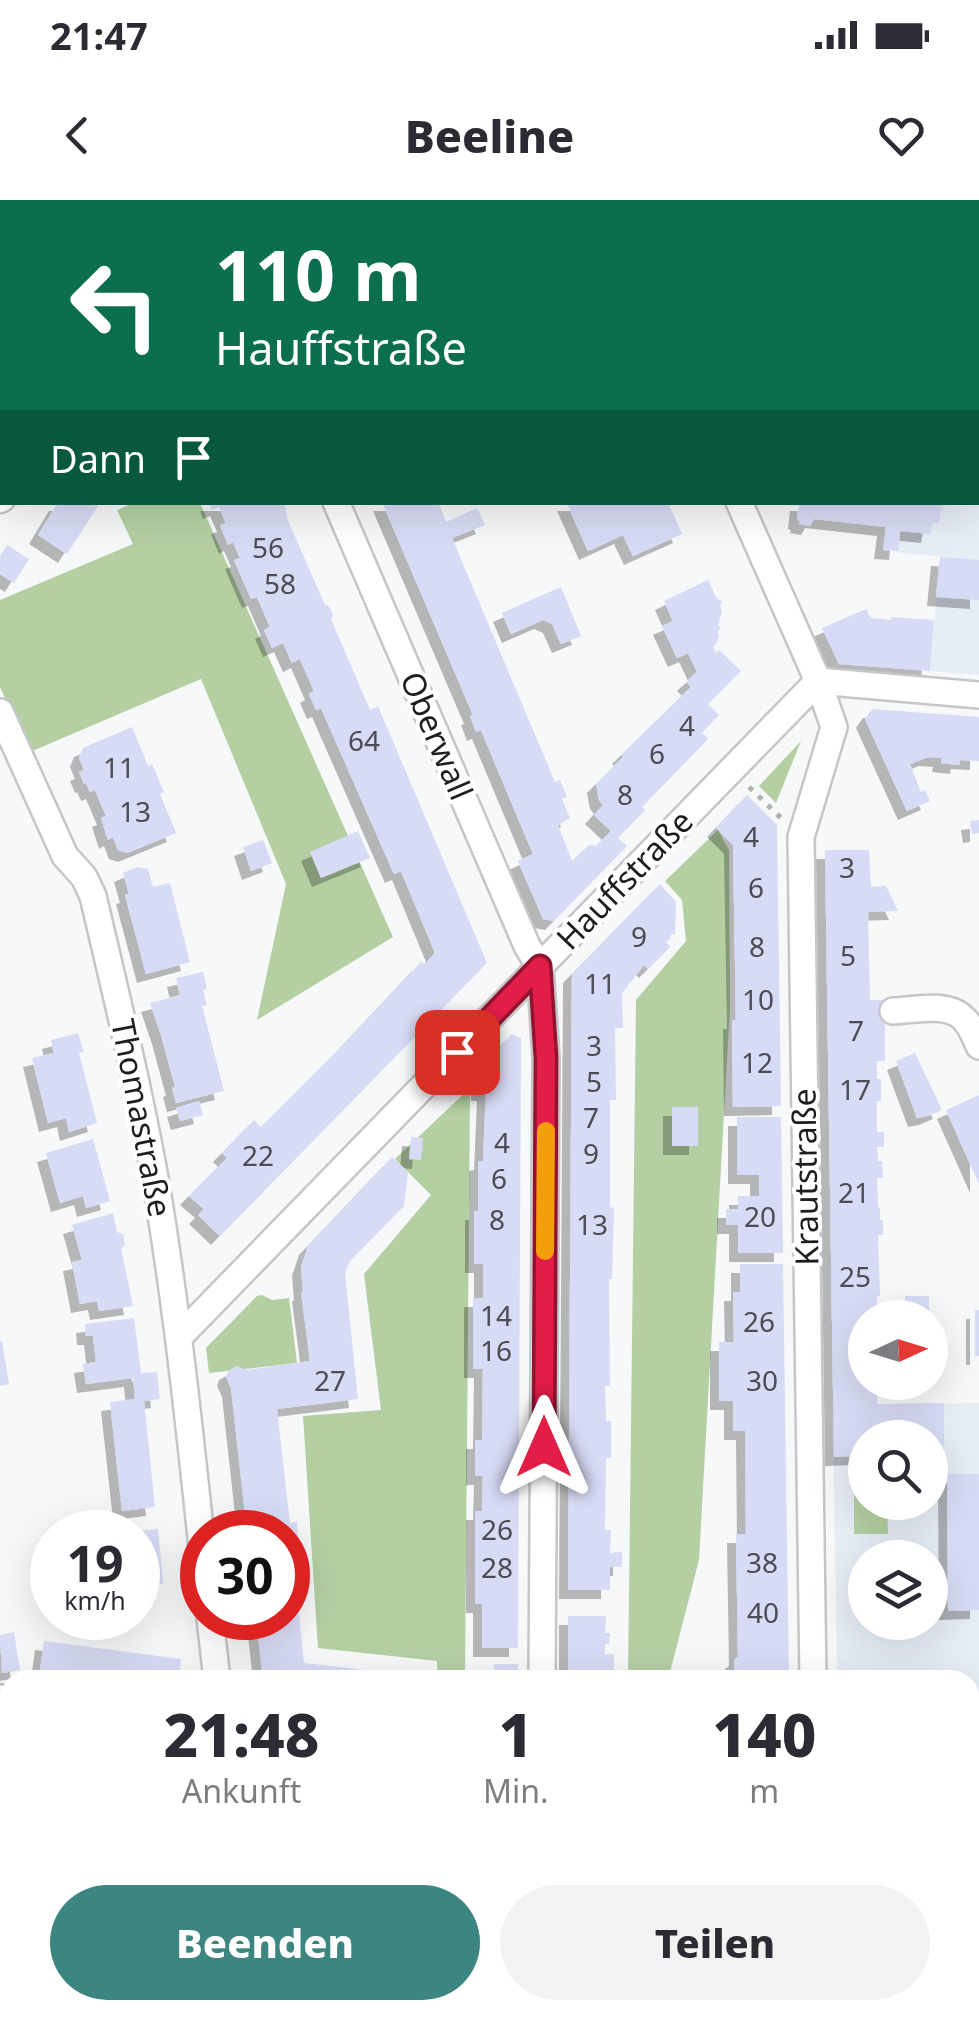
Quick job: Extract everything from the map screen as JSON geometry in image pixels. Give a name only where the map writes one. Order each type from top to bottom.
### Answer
[{"type":"street","name":"Oberwall","points":[[337,505],[527,946],[540,966]]},
{"type":"street","name":"Krautstraße","points":[[739,505],[818,681],[834,727],[801,837],[813,1670]]},
{"type":"street","name":"Hauffstraße","points":[[180,1336],[818,681]]},
{"type":"street","points":[[818,681],[979,695]]},
{"type":"street","name":"Thomastraße","points":[[0,712],[64,856],[91,888],[154,1176],[180,1336],[198,1510]]},
{"type":"street","points":[[540,966],[546,1058],[542,1670]]},
{"type":"street","points":[[892,1011],[950,1010],[962,1016],[979,1046]]},
{"type":"street","points":[[212,1640],[216,1670]]},
{"type":"path","points":[[732,770],[801,837]]},
{"type":"shaded area","points":[[903,505],[979,505],[979,675],[930,671],[940,556],[898,553]]},
{"type":"shaded area","points":[[979,1403],[979,1670],[837,1670],[833,1405]]},
{"type":"green space","points":[[129,505],[201,505],[393,937],[257,1020],[286,884],[201,679],[30,752],[0,687],[0,600],[133,544],[117,510]]},
{"type":"green space","points":[[801,741],[776,803],[759,786]]},
{"type":"green space","points":[[718,830],[729,850],[730,1007],[699,1560],[671,1670],[628,1670],[636,1000],[686,941],[682,900],[665,881]]},
{"type":"green space","points":[[470,1088],[465,1670],[437,1670],[437,1661],[318,1648],[303,1416],[381,1410],[364,1274],[431,1195],[395,1159]]},
{"type":"green space","points":[[262,1295],[272,1300],[289,1298],[297,1363],[209,1373],[206,1348]]},
{"type":"green space","points":[[854,1520],[888,1520],[888,1534],[854,1534]]},
{"type":"building","points":[[56,505],[98,506],[67,554],[38,535]]},
{"type":"building","points":[[210,505],[285,506],[370,710],[378,706],[487,963],[220,1236],[198,1215],[204,1209],[189,1196],[227,1158],[222,1153],[254,1120],[261,1127],[421,962],[425,964],[435,953],[401,871],[394,874],[321,708],[316,710],[309,694],[314,691],[300,659],[292,663],[283,643],[272,648],[264,630],[270,627],[257,597],[251,599],[234,560],[240,558],[233,542],[228,545],[220,525],[226,523],[219,507],[212,510]]},
{"type":"building","points":[[383,505],[439,505],[446,522],[477,508],[485,525],[452,538],[555,782],[560,780],[567,797],[562,799],[570,818],[558,825],[572,861],[611,831],[594,815],[603,805],[596,784],[691,687],[686,682],[697,672],[688,653],[677,658],[662,626],[673,621],[664,601],[708,580],[717,599],[722,601],[718,626],[721,627],[713,646],[716,653],[719,650],[741,671],[708,704],[719,715],[702,733],[708,739],[642,807],[645,810],[618,838],[627,846],[554,921],[543,919],[518,861],[533,854],[481,730],[476,732],[470,716],[473,715]]},
{"type":"building","points":[[567,505],[669,505],[682,534],[633,556],[623,535],[588,551]]},
{"type":"building","points":[[799,505],[942,505],[939,523],[932,523],[930,534],[900,531],[898,551],[883,550],[886,527],[814,519],[810,526],[797,520]]},
{"type":"building","points":[[7,545],[29,559],[14,583],[0,574],[0,556]]},
{"type":"building","points":[[940,557],[979,560],[979,600],[936,597]]},
{"type":"building","points":[[561,587],[581,636],[561,644],[552,624],[543,620],[511,634],[502,613]]},
{"type":"building","points":[[866,609],[871,618],[934,620],[930,671],[839,664],[822,628]]},
{"type":"building","points":[[872,709],[979,717],[979,761],[960,760],[959,765],[928,757],[910,764],[921,792],[925,790],[930,801],[907,811],[865,719]]},
{"type":"building","points":[[132,727],[164,792],[160,794],[176,833],[127,853],[118,850],[113,837],[108,840],[101,818],[106,816],[95,790],[90,792],[84,784],[79,758],[83,748]]},
{"type":"building","points":[[747,795],[777,825],[781,1106],[733,1107],[733,845],[716,828]]},
{"type":"building","points":[[979,820],[979,833],[972,834],[970,821]]},
{"type":"building","points":[[358,831],[370,858],[321,878],[310,852]]},
{"type":"building","points":[[263,840],[272,863],[251,871],[243,847]]},
{"type":"building","points":[[825,850],[869,850],[871,887],[886,886],[898,911],[868,912],[870,1000],[885,1000],[885,1061],[877,1061],[881,1101],[877,1101],[877,1132],[884,1132],[884,1147],[877,1147],[878,1161],[882,1161],[883,1178],[877,1178],[883,1235],[878,1235],[880,1296],[877,1300],[848,1300],[848,1400],[877,1400],[877,1404],[944,1403],[944,1420],[848,1420],[848,1457],[834,1457]]},
{"type":"building","points":[[137,867],[148,869],[153,887],[170,883],[190,962],[146,974],[123,873]]},
{"type":"building","points":[[660,884],[676,902],[675,934],[666,942],[670,947],[648,969],[644,965],[622,993],[623,1028],[615,1028],[616,1100],[610,1100],[610,1207],[614,1208],[609,1279],[610,1386],[605,1386],[606,1421],[611,1421],[611,1458],[606,1458],[605,1530],[611,1530],[610,1553],[622,1552],[622,1567],[610,1567],[610,1590],[568,1590],[572,974]]},
{"type":"building","points":[[203,972],[207,1005],[202,1006],[224,1091],[176,1103],[172,1088],[175,1087],[150,1003],[180,995],[176,978]]},
{"type":"building","points":[[78,1033],[84,1052],[79,1053],[97,1123],[69,1132],[66,1118],[48,1123],[32,1058],[54,1053],[51,1040]]},
{"type":"building","points":[[512,1034],[521,1038],[518,1648],[482,1648],[482,1604],[475,1604],[475,1511],[482,1511],[483,1476],[475,1476],[475,1440],[482,1440],[483,1369],[473,1369],[473,1298],[483,1298],[483,1264],[474,1264],[474,1211],[478,1211],[478,1162],[483,1161],[486,1092],[480,1092],[480,1083],[472,1075]]},
{"type":"building","points":[[915,1053],[942,1110],[917,1118],[896,1061]]},
{"type":"building","points":[[979,1095],[979,1184],[946,1110]]},
{"type":"building","points":[[199,1101],[203,1115],[180,1121],[176,1108]]},
{"type":"building","points":[[672,1107],[698,1107],[698,1146],[672,1146]]},
{"type":"building","points":[[737,1117],[781,1117],[783,1253],[738,1253],[738,1225],[726,1225],[726,1209],[738,1209],[738,1196],[759,1196],[759,1175],[737,1175]]},
{"type":"building","points":[[411,1137],[423,1138],[421,1160],[409,1159]]},
{"type":"building","points":[[93,1139],[110,1201],[86,1208],[83,1196],[60,1203],[46,1153]]},
{"type":"building","points":[[392,1157],[408,1172],[404,1206],[350,1261],[345,1273],[358,1399],[277,1409],[289,1510],[245,1510],[231,1388],[226,1377],[237,1366],[246,1370],[310,1361],[301,1267],[308,1246]]},
{"type":"building","points":[[113,1213],[117,1232],[123,1234],[125,1245],[121,1248],[133,1306],[99,1311],[97,1301],[80,1304],[72,1262],[82,1260],[72,1225]]},
{"type":"building","points":[[740,1264],[783,1264],[789,1670],[734,1670],[738,1657],[736,1534],[746,1534],[745,1431],[733,1431],[733,1401],[719,1401],[719,1342],[734,1342],[733,1292],[740,1292]]},
{"type":"building","points":[[905,1296],[929,1296],[929,1300],[905,1300]]},
{"type":"building","points":[[975,1310],[979,1310],[979,1356],[975,1356]]},
{"type":"building","points":[[134,1318],[141,1373],[157,1372],[160,1399],[144,1401],[155,1507],[122,1510],[110,1402],[135,1399],[133,1378],[86,1384],[83,1364],[96,1362],[93,1336],[86,1336],[85,1324]]},
{"type":"building","points":[[0,1341],[9,1384],[0,1386]]},
{"type":"building","points":[[948,1474],[979,1474],[979,1610],[948,1611]]},
{"type":"building","points":[[568,1616],[606,1616],[605,1633],[610,1633],[605,1654],[614,1654],[614,1670],[568,1670]]},
{"type":"building","points":[[14,1632],[20,1670],[2,1670],[0,1635]]},
{"type":"building","points":[[258,1640],[302,1640],[304,1663],[366,1670],[262,1670]]},
{"type":"building","points":[[44,1641],[181,1659],[180,1670],[40,1670]]},
{"type":"building","points":[[494,1664],[518,1664],[518,1670],[494,1670]]},
{"type":"slow traffic","points":[[545,1251],[546,1131]]},
{"type":"route","points":[[457,1052],[540,966],[546,1058],[544,1447]]}]
